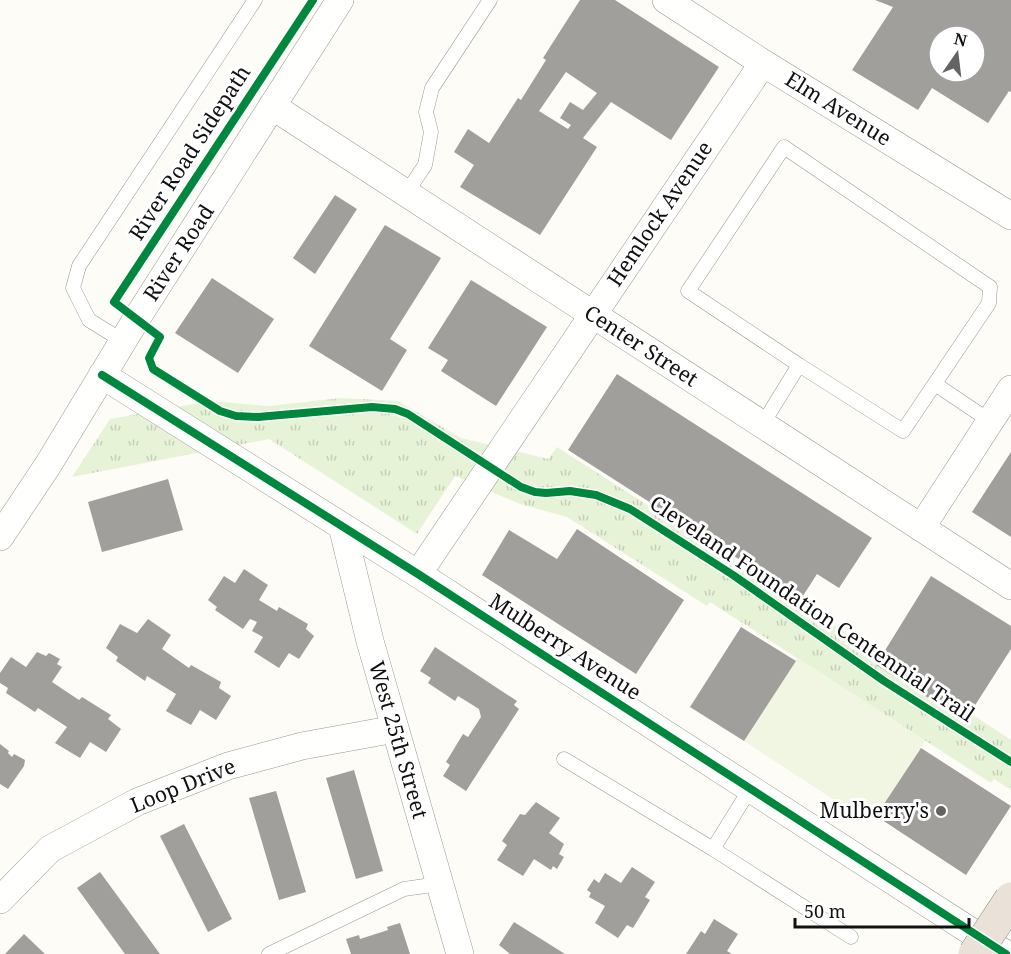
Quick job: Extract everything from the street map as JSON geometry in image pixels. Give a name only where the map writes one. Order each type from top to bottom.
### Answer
[{"type":"highway","points":[[975,954],[1011,899]]},
{"type":"street","name":"River Road","points":[[0,537],[48,465],[123,341],[340,0]]},
{"type":"street","name":"Elm Avenue","points":[[666,0],[763,63],[1011,216]]},
{"type":"street","name":"Hemlock Avenue","points":[[418,574],[763,63]]},
{"type":"street","name":"Center Street","points":[[272,106],[1011,585]]},
{"type":"street","name":"Mulberry Avenue","points":[[102,375],[418,574],[1006,954]]},
{"type":"street","points":[[921,528],[1011,389]]},
{"type":"street","name":"West 25th Street","points":[[342,526],[370,641],[460,954]]},
{"type":"street","name":"Loop Drive","points":[[0,900],[50,849],[137,802],[228,766],[302,746],[395,729]]},
{"type":"lane","points":[[123,341],[88,320],[73,288],[80,266],[255,0]]},
{"type":"lane","points":[[407,192],[425,165],[430,132],[426,112],[432,88],[490,0]]},
{"type":"lane","points":[[784,147],[990,287],[989,303],[903,431],[799,365],[688,291],[784,147]]},
{"type":"lane","points":[[762,425],[799,365]]},
{"type":"lane","points":[[935,384],[990,420]]},
{"type":"lane","points":[[564,759],[713,849],[851,937]]},
{"type":"lane","points":[[713,849],[750,789]]},
{"type":"lane","points":[[269,954],[404,889],[439,884]]},
{"type":"green space","points":[[341,398],[398,401],[461,438],[548,459],[557,447],[854,638],[849,647],[965,721],[970,713],[1011,740],[1011,790],[994,779],[991,783],[710,602],[707,606],[567,517],[520,504],[455,476],[417,534],[269,439],[72,477],[110,419],[211,401],[269,406]]},
{"type":"green space","points":[[798,658],[925,741],[876,816],[868,822],[744,741]]},
{"type":"building","points":[[580,0],[615,0],[719,67],[671,140],[611,102],[583,138],[597,147],[540,235],[460,187],[474,165],[454,152],[468,129],[489,143],[518,98],[521,100],[546,60],[543,58]],"holes":[[[566,72],[597,93],[583,110],[570,102],[560,118],[571,125],[568,129],[539,111]]]},
{"type":"building","points":[[875,0],[1011,0],[1011,92],[1009,91],[988,123],[932,88],[918,110],[852,70],[893,7]]},
{"type":"building","points":[[335,195],[357,209],[315,274],[293,258]]},
{"type":"building","points":[[385,225],[441,258],[390,339],[407,350],[382,391],[309,346]]},
{"type":"building","points":[[212,278],[274,319],[238,373],[175,333]]},
{"type":"building","points":[[471,280],[547,327],[496,406],[441,371],[448,360],[428,348]]},
{"type":"building","points":[[617,374],[872,538],[839,588],[817,574],[801,599],[568,450]]},
{"type":"building","points":[[1011,452],[1011,537],[972,512]]},
{"type":"building","points":[[168,479],[183,530],[102,552],[88,502]]},
{"type":"building","points":[[577,529],[684,600],[636,674],[482,575],[509,530],[557,559]]},
{"type":"building","points":[[244,569],[268,585],[259,600],[277,611],[279,607],[308,624],[306,629],[314,636],[299,659],[289,653],[279,668],[254,652],[263,637],[252,631],[257,622],[250,619],[243,629],[215,610],[217,607],[208,600],[224,576],[235,583]]},
{"type":"building","points":[[931,576],[1011,626],[1011,649],[965,721],[876,665]]},
{"type":"building","points":[[148,619],[171,635],[162,649],[189,668],[191,665],[221,682],[219,688],[231,696],[216,720],[200,710],[191,725],[166,711],[176,694],[147,676],[145,681],[116,661],[118,657],[106,648],[120,624],[137,633]]},
{"type":"building","points":[[741,627],[796,661],[744,741],[690,707]]},
{"type":"building","points":[[435,647],[517,701],[514,705],[519,709],[466,791],[443,776],[450,765],[446,762],[463,734],[468,737],[481,717],[479,709],[458,696],[455,701],[428,683],[431,678],[420,671]]},
{"type":"building","points":[[37,652],[46,656],[49,653],[60,659],[57,664],[62,667],[52,682],[79,700],[82,697],[111,715],[108,719],[121,729],[106,752],[90,742],[80,758],[55,743],[67,727],[38,708],[35,712],[6,693],[8,688],[0,683],[0,673],[11,657],[26,667]]},
{"type":"building","points":[[0,744],[9,751],[12,757],[14,754],[25,760],[24,766],[8,789],[0,784]]},
{"type":"building","points":[[921,748],[1011,806],[966,875],[876,816]]},
{"type":"building","points":[[354,770],[383,871],[356,879],[326,778]]},
{"type":"building","points":[[276,791],[306,892],[279,900],[249,798]]},
{"type":"building","points":[[536,802],[560,818],[549,833],[564,844],[559,854],[564,857],[557,869],[553,866],[551,870],[534,859],[523,876],[497,860],[507,845],[502,841],[520,814],[525,815]]},
{"type":"building","points":[[184,824],[232,919],[208,932],[160,836]]},
{"type":"building","points":[[632,867],[655,882],[645,897],[650,900],[633,928],[627,925],[618,938],[595,923],[605,906],[589,897],[591,893],[587,890],[594,879],[599,883],[605,873],[621,883]]},
{"type":"building","points":[[100,872],[160,954],[125,954],[77,888]]},
{"type":"building","points":[[714,919],[738,934],[727,951],[732,954],[686,954],[701,931],[705,934]]},
{"type":"building","points":[[514,922],[565,954],[510,954],[499,945]]},
{"type":"building","points":[[400,923],[410,954],[351,954],[346,939],[359,935],[360,939],[388,930],[387,927]]},
{"type":"building","points":[[24,934],[45,954],[5,954]]},
{"type":"cycle path","name":"River Road Sidepath","points":[[313,0],[114,302],[160,337],[149,358],[153,369],[220,411],[236,416],[258,417],[372,407],[395,409],[408,414],[521,487],[535,492],[570,491],[596,495],[630,509],[733,575],[884,681],[1011,762]]},
{"type":"cycle path","points":[[102,375],[418,574],[1006,954]]},
{"type":"place","name":"Mulberry's","points":[[941,811]]}]
